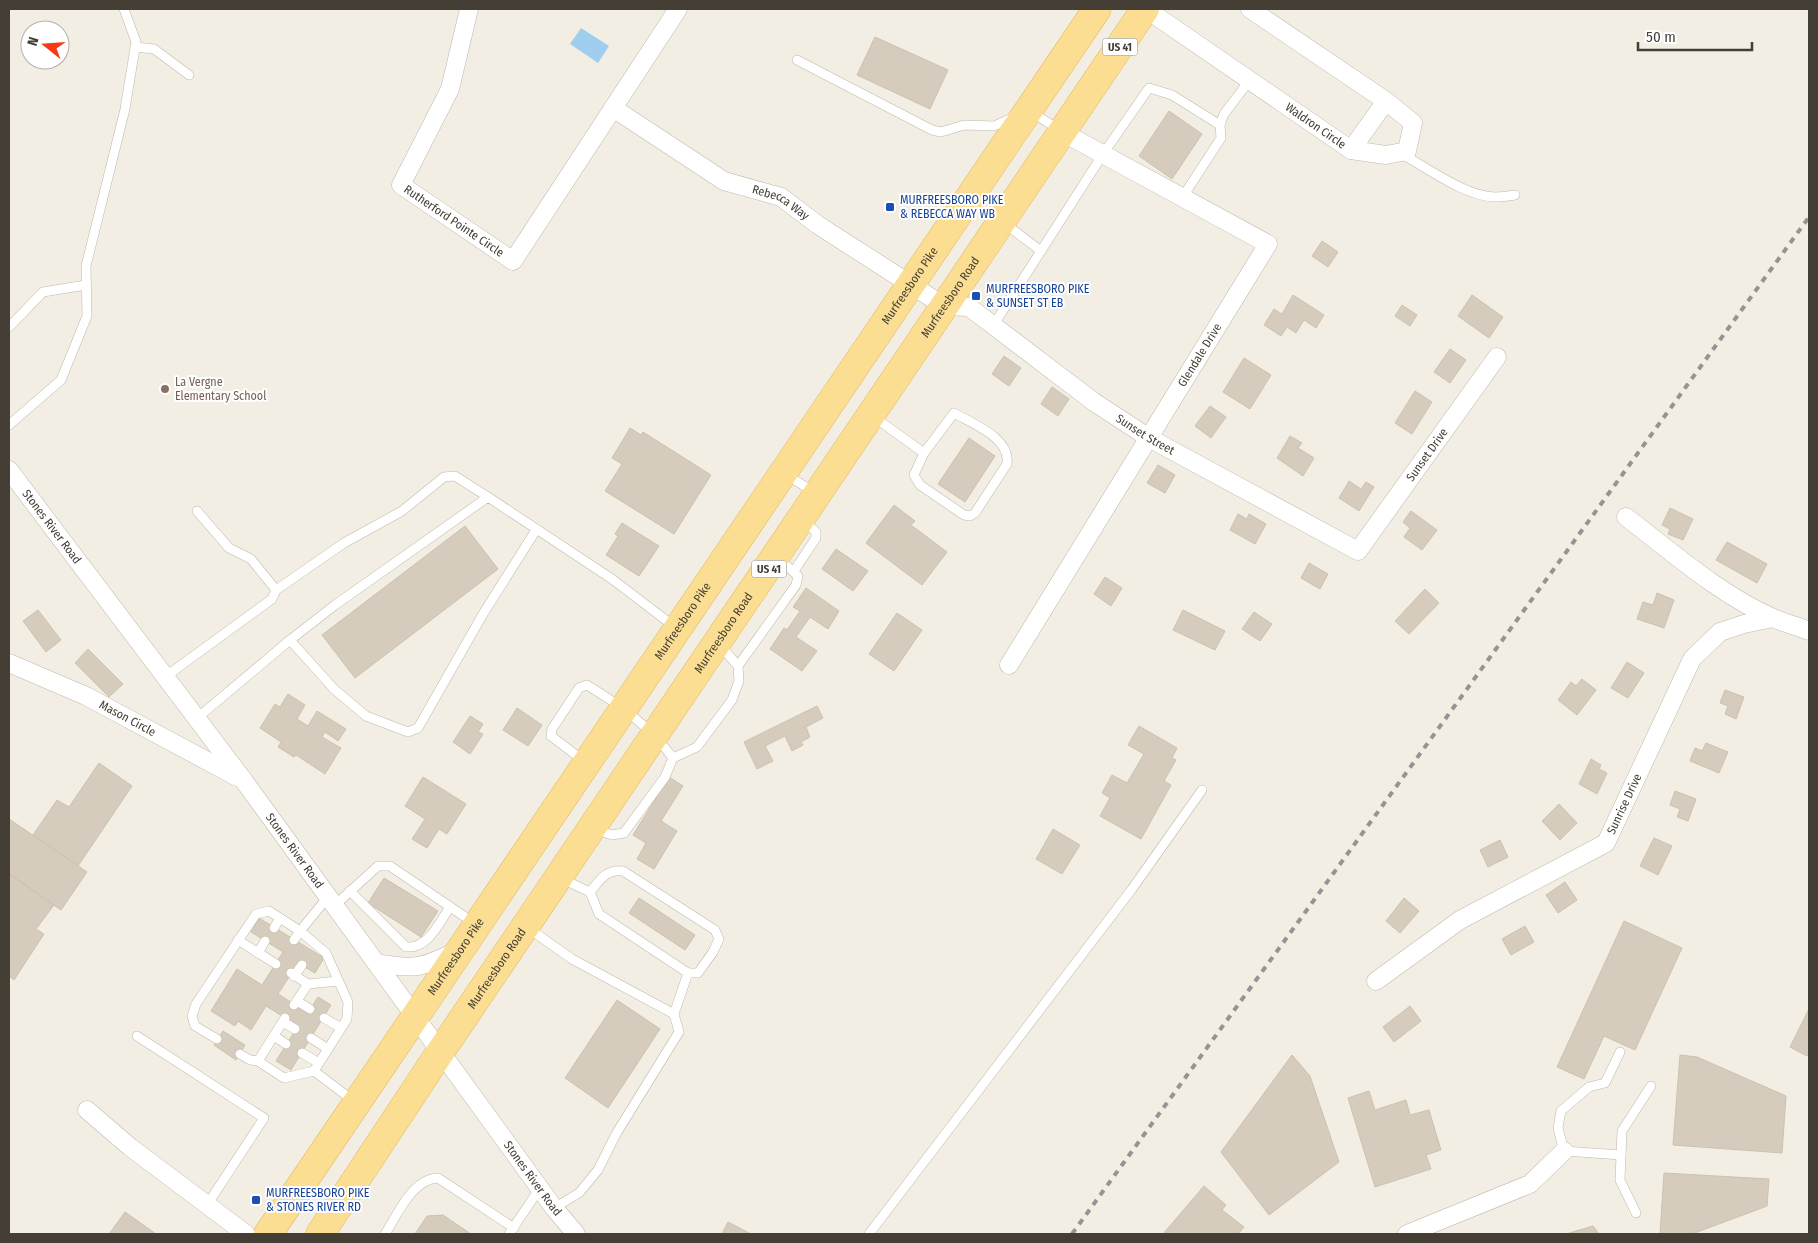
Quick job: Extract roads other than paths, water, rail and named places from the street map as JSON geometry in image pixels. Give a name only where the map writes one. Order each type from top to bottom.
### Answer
[{"type":"main road","name":"Murfreesboro Pike","points":[[268,1234],[471,937],[623,707],[785,474],[1097,9]]},
{"type":"main road","name":"Murfreesboro Road","points":[[320,1234],[441,1051],[719,643],[785,564],[802,520],[1001,221],[1146,9]]},
{"type":"street","name":"Rutherford Pointe Circle","points":[[469,9],[450,89],[401,185],[513,261],[678,9]]},
{"type":"street","name":"Waldron Circle","points":[[1146,9],[1351,150],[1386,155],[1400,152]]},
{"type":"street","points":[[1250,9],[1386,101],[1412,123],[1407,152],[1400,152]]},
{"type":"street","points":[[1351,150],[1386,101]]},
{"type":"street","name":"Rebecca Way","points":[[613,108],[724,181],[781,197],[818,225],[944,306]]},
{"type":"street","name":"Glendale Drive","points":[[1009,666],[1268,244],[1062,132]]},
{"type":"street","name":"Sunset Street","points":[[944,306],[969,307],[1094,402],[1149,438],[1358,551]]},
{"type":"street","name":"Sunset Drive","points":[[1358,551],[1497,357]]},
{"type":"street","name":"Stones River Road","points":[[9,470],[244,781],[554,1208],[576,1234]]},
{"type":"street","points":[[1626,517],[1708,578],[1773,618],[1809,630]]},
{"type":"street","name":"Sunrise Drive","points":[[1376,981],[1460,920],[1606,843],[1692,659],[1720,632],[1744,624],[1773,618]]},
{"type":"street","name":"Mason Circle","points":[[9,663],[86,696],[244,781]]},
{"type":"street","points":[[377,963],[409,969],[420,967],[471,937]]},
{"type":"street","points":[[87,1110],[130,1147],[246,1234]]},
{"type":"street","points":[[1407,1234],[1530,1184],[1564,1151]]},
{"type":"lane","points":[[9,425],[61,380],[87,316],[86,266],[126,109],[136,42],[124,9]]},
{"type":"lane","points":[[135,46],[154,50],[189,75]]},
{"type":"lane","points":[[797,60],[932,130],[942,132],[964,126],[994,126],[1028,111],[1062,132]]},
{"type":"lane","points":[[1182,198],[1221,138],[1220,125],[1224,114],[1250,80]]},
{"type":"lane","points":[[993,326],[1103,154],[1149,88],[1172,95],[1220,125]]},
{"type":"lane","points":[[1400,152],[1451,183],[1481,195],[1495,198],[1515,195]]},
{"type":"lane","points":[[1001,221],[1041,251]]},
{"type":"lane","points":[[9,327],[43,292],[86,285]]},
{"type":"lane","points":[[954,413],[999,440],[1005,447],[1008,456],[1007,464],[975,513],[970,516],[964,515],[920,485],[914,475],[924,453],[954,413]]},
{"type":"lane","points":[[872,415],[924,453]]},
{"type":"lane","points":[[785,474],[819,495]]},
{"type":"lane","points":[[165,677],[272,599],[276,590],[344,543],[402,511],[444,477],[456,476],[612,579],[678,628]]},
{"type":"lane","points":[[196,718],[335,604],[488,497]]},
{"type":"lane","points":[[197,511],[229,548],[251,559],[276,590]]},
{"type":"lane","points":[[290,640],[334,689],[366,716],[408,732],[418,728],[483,614],[536,530]]},
{"type":"lane","points":[[738,666],[796,585],[798,576],[785,564]]},
{"type":"lane","points":[[592,829],[612,835],[624,833],[665,776],[674,758],[697,747],[732,700],[739,681],[738,666],[719,643]]},
{"type":"lane","points":[[586,763],[552,736],[552,728],[579,688],[587,685],[623,707],[656,736],[674,758]]},
{"type":"lane","points":[[869,1234],[1126,896],[1202,790]]},
{"type":"lane","points":[[294,940],[300,931],[332,901],[350,891],[378,866],[390,866],[450,906],[471,937]]},
{"type":"lane","points":[[559,878],[590,892],[598,914],[688,973],[698,973],[713,952],[719,939],[715,930],[622,871],[612,870],[604,875],[590,892]]},
{"type":"lane","points":[[350,891],[406,947],[415,948],[424,943],[450,906]]},
{"type":"lane","points":[[217,1039],[195,1026],[192,1016],[196,1004],[256,914],[269,911],[300,931],[313,947],[326,953],[348,1002],[347,1019],[314,1072]]},
{"type":"lane","points":[[274,928],[280,918]]},
{"type":"lane","points":[[526,927],[572,959],[674,1014]]},
{"type":"lane","points":[[238,940],[276,964]]},
{"type":"lane","points":[[258,953],[266,942]]},
{"type":"lane","points":[[302,965],[293,974],[308,984],[338,981]]},
{"type":"lane","points":[[554,1208],[579,1193],[598,1170],[616,1134],[679,1032],[674,1014],[688,973]]},
{"type":"lane","points":[[308,984],[295,1002],[310,1010]]},
{"type":"lane","points":[[324,1018],[341,1028]]},
{"type":"lane","points":[[258,1061],[284,1020],[295,1029]]},
{"type":"lane","points":[[137,1036],[264,1118],[207,1205]]},
{"type":"lane","points":[[274,1036],[286,1044]]},
{"type":"lane","points":[[311,1038],[328,1049]]},
{"type":"lane","points":[[1620,1052],[1605,1083],[1589,1087],[1561,1111],[1558,1128],[1564,1151],[1621,1155]]},
{"type":"lane","points":[[302,1053],[319,1063]]},
{"type":"lane","points":[[240,1054],[250,1060],[258,1061],[284,1078],[314,1072],[357,1104]]},
{"type":"lane","points":[[1636,1213],[1620,1180],[1622,1131],[1651,1086]]},
{"type":"lane","points":[[385,1234],[416,1186],[428,1178],[438,1178],[446,1182],[511,1231],[540,1188]]},
{"type":"water","points":[[581,28],[609,46],[598,63],[570,44]]},
{"type":"railway","points":[[1072,1234],[1809,217]]},
{"type":"place","name":"MURFREESBORO PIKE & REBECCA WAY WB","points":[[890,207]]},
{"type":"place","name":"MURFREESBORO PIKE & SUNSET ST EB","points":[[976,296]]},
{"type":"place","name":"La Vergne Elementary School","points":[[165,389]]},
{"type":"place","name":"MURFREESBORO PIKE & STONES RIVER RD","points":[[256,1200]]}]
